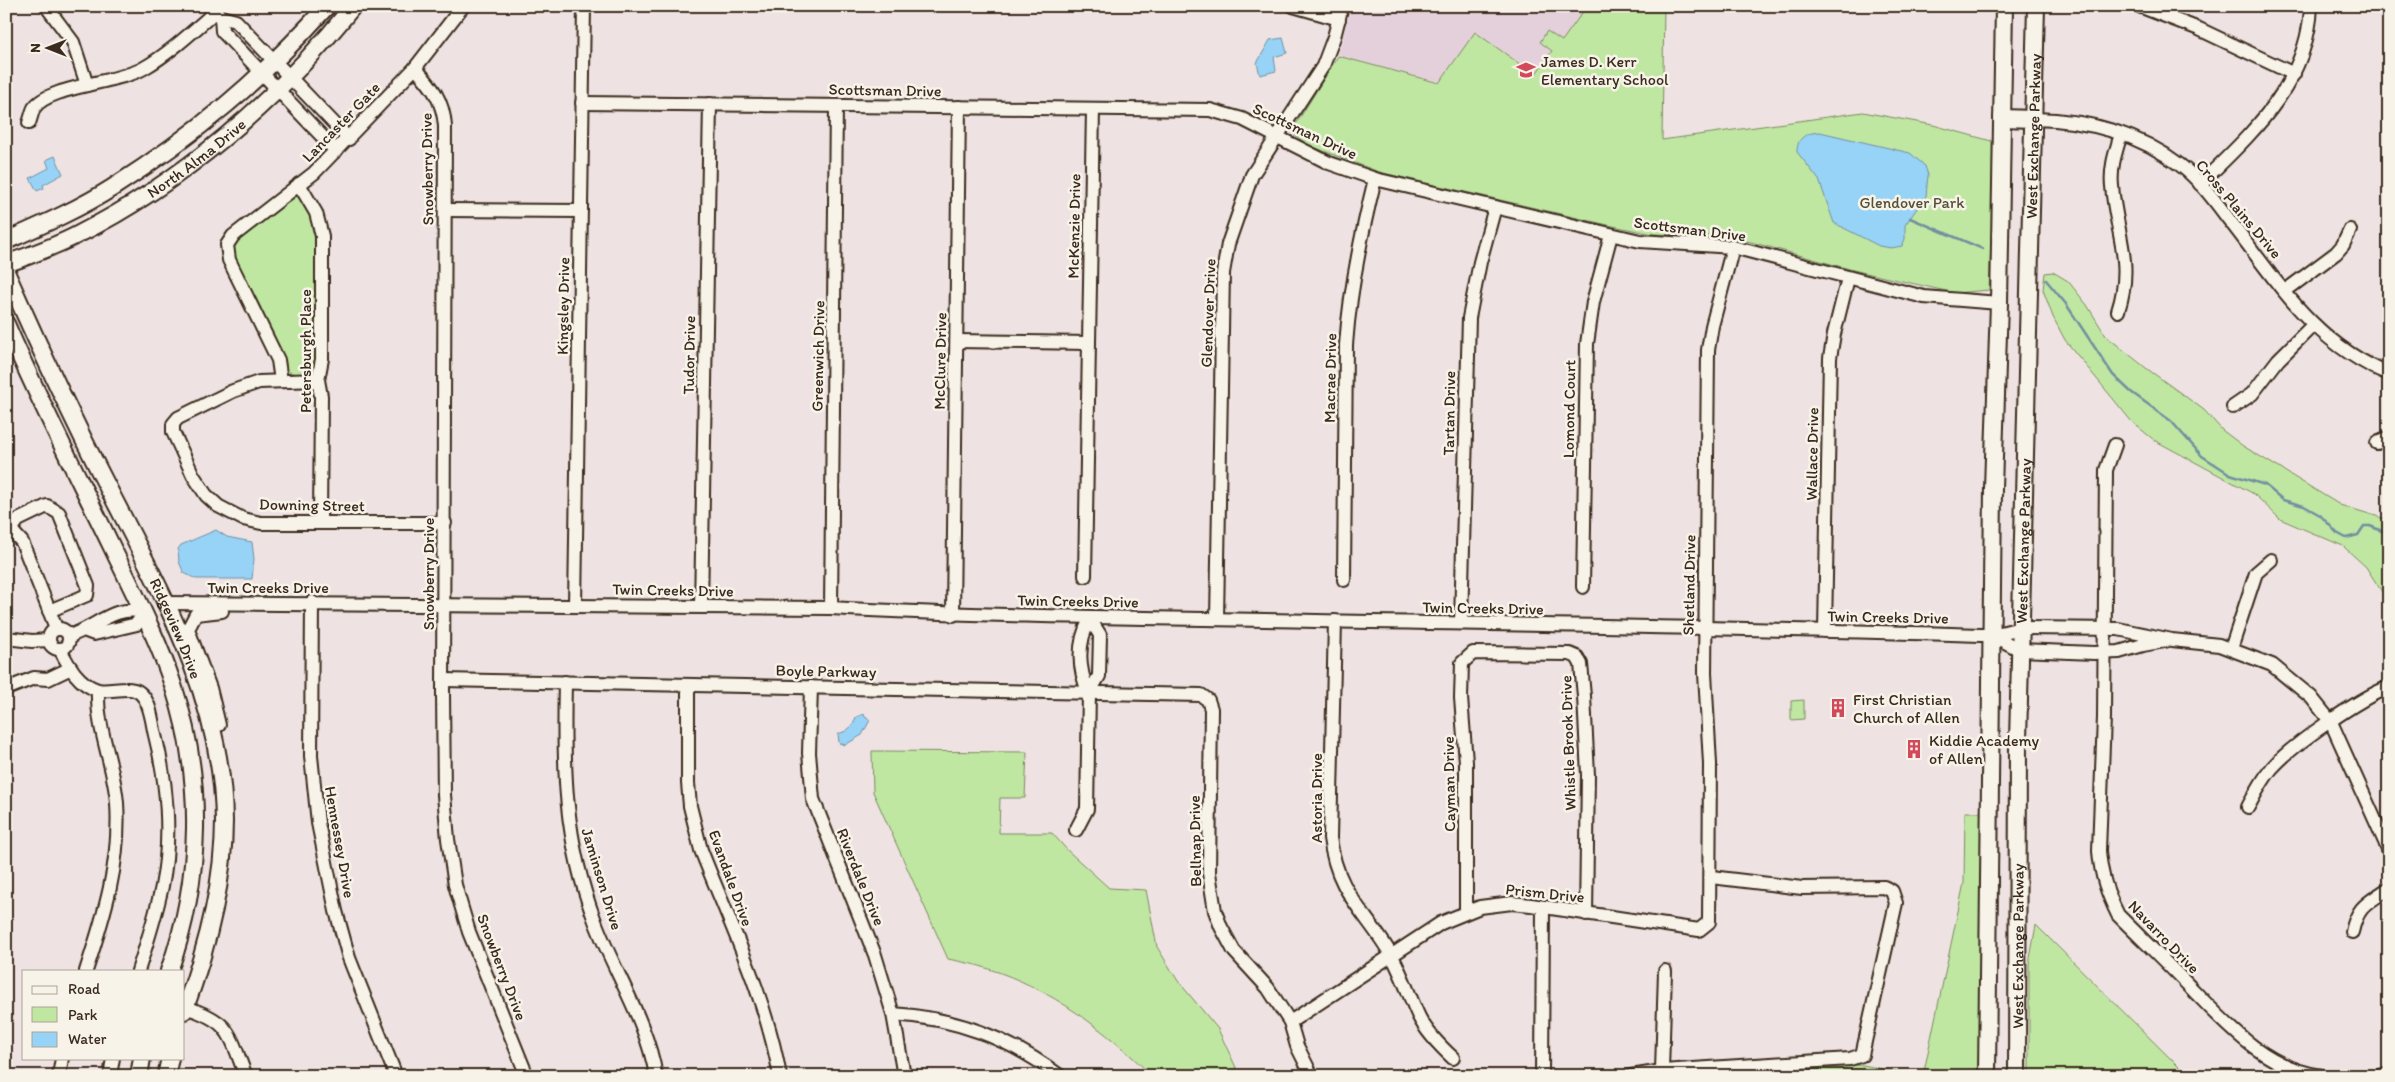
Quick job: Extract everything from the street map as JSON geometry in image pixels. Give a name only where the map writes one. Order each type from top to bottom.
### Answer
[{"type":"main road","name":"North Alma Drive","points":[[6,241],[66,213],[111,189],[195,131],[263,74],[326,6]]},
{"type":"main road","name":"North Alma Drive","points":[[6,264],[76,236],[141,198],[214,144],[277,89],[353,6]]},
{"type":"main road","name":"West Exchange Parkway","points":[[1987,1076],[1993,488],[1999,303],[2004,6]]},
{"type":"main road","name":"West Exchange Parkway","points":[[2017,1076],[2020,650],[2036,6]]},
{"type":"main road","points":[[2002,118],[2034,119]]},
{"type":"main road","name":"Ridgeview Drive","points":[[6,272],[43,358],[186,648],[202,692],[214,737],[220,770],[224,821],[221,868],[205,945],[185,1006]]},
{"type":"main road","name":"Ridgeview Drive","points":[[6,324],[143,612],[166,664],[180,706],[189,750],[196,833],[193,874],[186,915],[169,970]]},
{"type":"main road","points":[[143,612],[164,603]]},
{"type":"main road","points":[[1988,926],[2017,926]]},
{"type":"main road","points":[[138,1076],[142,1060]]},
{"type":"main road","points":[[166,1076],[170,1060]]},
{"type":"street","points":[[46,6],[73,42],[87,85]]},
{"type":"street","name":"Lancaster Gate","points":[[281,381],[278,360],[229,260],[227,245],[233,236],[314,174],[349,139],[414,68],[463,6]]},
{"type":"street","name":"Kingsley Drive","points":[[575,606],[584,6]]},
{"type":"street","points":[[1293,6],[1341,13]]},
{"type":"street","points":[[2139,6],[2186,23],[2294,74]]},
{"type":"street","points":[[2200,184],[2268,115],[2294,74],[2306,40],[2311,6]]},
{"type":"street","points":[[29,123],[34,108],[47,99],[63,92],[129,75],[144,68],[216,11]]},
{"type":"street","points":[[216,11],[236,21],[349,139]]},
{"type":"street","points":[[216,11],[222,31],[336,151]]},
{"type":"street","name":"Glendover Drive","points":[[1217,619],[1224,273],[1228,244],[1241,201],[1252,175],[1323,66],[1341,13]]},
{"type":"street","name":"Snowberry Drive","points":[[414,68],[438,95],[444,112],[445,605],[443,680],[444,794],[448,839],[455,885],[469,932],[527,1076]]},
{"type":"street","name":"Scottsman Drive","points":[[582,103],[1210,110],[1242,119],[1329,163],[1375,179],[1611,235],[1654,243],[1733,247],[1924,297],[1999,303]]},
{"type":"street","name":"Tudor Drive","points":[[701,607],[710,104]]},
{"type":"street","name":"Greenwich Drive","points":[[831,608],[836,106]]},
{"type":"street","name":"McClure Drive","points":[[953,615],[959,107]]},
{"type":"street","name":"McKenzie Drive","points":[[1085,576],[1093,109]]},
{"type":"street","name":"Cross Plains Drive","points":[[2034,119],[2080,122],[2121,134],[2158,150],[2180,165],[2200,184],[2312,325],[2340,348],[2389,374]]},
{"type":"street","points":[[2118,311],[2124,294],[2126,272],[2112,178],[2114,158],[2121,134]]},
{"type":"street","name":"Macrae Drive","points":[[1344,580],[1346,345],[1353,277],[1375,179]]},
{"type":"street","name":"Petersburgh Place","points":[[299,184],[316,213],[322,236],[322,359],[318,380],[321,396],[320,523]]},
{"type":"street","name":"Tartan Drive","points":[[1461,623],[1466,364],[1469,318],[1480,262],[1495,207]]},
{"type":"street","points":[[445,210],[581,212]]},
{"type":"street","points":[[2285,291],[2336,252],[2343,245],[2350,230]]},
{"type":"street","name":"Lomond Court","points":[[1583,587],[1587,344],[1593,302],[1611,235]]},
{"type":"street","name":"Shetland Drive","points":[[1707,926],[1710,917],[1710,764],[1705,674],[1708,350],[1712,326],[1733,247]]},
{"type":"street","name":"Wallace Drive","points":[[1825,631],[1830,358],[1848,278]]},
{"type":"street","points":[[2233,407],[2252,394],[2278,360],[2312,325]]},
{"type":"street","points":[[957,341],[1088,343]]},
{"type":"street","points":[[281,381],[318,380]]},
{"type":"street","name":"Downing Street","points":[[281,381],[259,382],[245,386],[178,418],[173,424],[173,432],[193,475],[206,495],[218,506],[243,519],[260,522],[445,523]]},
{"type":"street","name":"Navarro Drive","points":[[2115,445],[2106,470],[2100,873],[2118,915],[2223,1023],[2262,1054],[2284,1066],[2322,1076]]},
{"type":"street","points":[[49,611],[87,595],[88,586],[59,513],[47,506],[18,520],[8,530],[22,542],[49,611],[56,628]]},
{"type":"street","points":[[2231,649],[2256,573],[2271,560]]},
{"type":"street","points":[[220,770],[218,724],[210,688],[189,634],[191,620],[196,614],[202,612],[282,608],[307,602]]},
{"type":"street","name":"Twin Creeks Drive","points":[[164,603],[307,602],[831,608],[953,615],[1090,619],[1461,623],[1992,635],[2021,628],[2118,629],[2172,640],[2203,642],[2231,649],[2272,665],[2311,697],[2331,722],[2389,851]]},
{"type":"street","name":"Hennessey Drive","points":[[307,602],[311,756],[319,831],[336,910],[349,958],[396,1076]]},
{"type":"street","points":[[70,636],[86,631],[94,622],[130,609],[143,612]]},
{"type":"street","points":[[1076,830],[1087,809],[1089,693],[1081,676],[1082,634],[1090,619],[1100,635],[1100,676],[1089,693]]},
{"type":"street","name":"Astoria Drive","points":[[1335,621],[1332,850],[1338,874],[1348,896],[1375,930],[1392,956],[1420,1018],[1431,1036],[1453,1058]]},
{"type":"street","points":[[56,628],[63,630],[70,636]]},
{"type":"street","points":[[48,640],[56,628]]},
{"type":"street","name":"Twin Creeks Drive","points":[[1992,635],[2020,650],[2104,653],[2120,652],[2143,645],[2172,640]]},
{"type":"street","points":[[60,649],[68,646],[70,636]]},
{"type":"street","points":[[6,637],[32,641],[48,640]]},
{"type":"street","points":[[48,640],[52,646],[60,649],[71,668],[85,683],[98,690],[133,690],[142,694],[147,703],[157,743],[165,791],[167,837],[162,885],[138,970]]},
{"type":"street","name":"Whistle Brook Drive","points":[[1464,658],[1473,653],[1570,654],[1580,660],[1588,775],[1586,914]]},
{"type":"street","name":"Cayman Drive","points":[[1464,658],[1460,667],[1466,762],[1466,911]]},
{"type":"street","points":[[6,689],[34,678],[48,678],[71,668]]},
{"type":"street","name":"Boyle Parkway","points":[[443,680],[1195,694],[1206,697]]},
{"type":"street","name":"Jaminson Drive","points":[[565,682],[565,784],[574,852],[595,921],[638,1018],[656,1076]]},
{"type":"street","name":"Evandale Drive","points":[[688,685],[688,783],[695,829],[701,850],[758,990],[770,1027],[780,1076]]},
{"type":"street","points":[[2248,808],[2273,767],[2291,750],[2370,696],[2389,687]]},
{"type":"street","name":"Riverdale Drive","points":[[811,688],[809,753],[813,799],[869,938],[893,1014],[904,1076]]},
{"type":"street","points":[[86,970],[106,909],[115,867],[117,803],[110,758],[97,711],[98,690]]},
{"type":"street","name":"Bellnap Drive","points":[[1206,697],[1211,709],[1209,873],[1215,911],[1220,927],[1234,951],[1268,988],[1290,1022],[1297,1046],[1312,1076]]},
{"type":"street","points":[[1631,1076],[1662,1070],[1850,1059],[1861,1056],[1896,903],[1892,891],[1884,887],[1797,887],[1710,877]]},
{"type":"street","points":[[2352,932],[2360,908],[2389,888]]},
{"type":"street","name":"Prism Drive","points":[[1290,1022],[1441,923],[1466,911],[1480,907],[1512,903],[1700,930],[1707,926]]},
{"type":"street","points":[[1542,1076],[1543,908]]},
{"type":"street","points":[[1662,1070],[1665,971]]},
{"type":"street","points":[[185,1009],[206,1014],[220,1021],[230,1034],[246,1076]]},
{"type":"street","points":[[893,1014],[938,1019],[979,1030],[1024,1052],[1060,1076]]},
{"type":"street","points":[[59,1076],[62,1060]]},
{"type":"street","points":[[110,1076],[113,1060]]},
{"type":"street","points":[[2379,1076],[2389,1074]]},
{"type":"shaded area","name":"James D. Kerr Elementary School","points":[[1351,6],[1664,6],[1662,141],[1338,56]]},
{"type":"green space","name":"Glendover Park","points":[[1587,6],[1664,6],[1662,140],[1863,112],[1933,125],[1995,142],[1989,290],[1955,293],[1853,270],[1751,242],[1717,236],[1653,234],[1608,225],[1379,172],[1308,145],[1291,132],[1338,56],[1439,83],[1475,32],[1535,75],[1552,51],[1540,42],[1547,31],[1562,41]]},
{"type":"green space","points":[[292,195],[304,199],[318,229],[316,365],[310,372],[305,374],[291,373],[283,367],[232,257],[232,245]]},
{"type":"green space","points":[[2053,272],[2068,281],[2087,305],[2106,336],[2204,410],[2222,430],[2243,446],[2340,505],[2389,520],[2389,603],[2366,567],[2343,546],[2280,519],[2254,494],[2154,440],[2132,422],[2065,340],[2053,317],[2043,290],[2045,273]]},
{"type":"green space","points":[[1804,700],[1804,719],[1791,720],[1791,701]]},
{"type":"green space","points":[[872,751],[1027,752],[1025,798],[1000,798],[999,833],[1052,833],[1067,850],[1109,888],[1146,890],[1157,947],[1178,981],[1218,1029],[1240,1076],[1152,1076],[1097,1027],[1056,999],[1012,977],[979,966],[948,959],[873,792]]},
{"type":"green space","points":[[1965,812],[1983,812],[1980,1076],[1923,1076],[1964,883]]},
{"type":"green space","points":[[2036,925],[2188,1076],[2029,1076],[2029,964]]},
{"type":"green space","points":[[1863,1065],[1916,1076],[1679,1076]]},
{"type":"water","points":[[1283,38],[1287,53],[1274,57],[1276,71],[1260,75],[1257,63],[1270,40]]},
{"type":"water","points":[[1820,132],[1910,153],[1925,166],[1928,175],[1926,196],[1905,225],[1905,239],[1902,246],[1891,248],[1879,246],[1834,223],[1819,180],[1797,152],[1797,147],[1803,137],[1810,133]]},
{"type":"water","points":[[55,156],[63,174],[43,185],[44,188],[37,191],[30,178],[49,168],[46,160]]},
{"type":"water","points":[[216,530],[227,537],[252,542],[254,559],[252,579],[196,579],[184,573],[179,562],[178,549],[181,545]]},
{"type":"water","points":[[864,714],[870,720],[862,735],[845,745],[839,743],[838,734],[846,731],[853,725],[856,717]]},
{"type":"waterway","points":[[1910,218],[1983,249]]},
{"type":"waterway","points":[[2046,280],[2066,304],[2113,375],[2131,392],[2171,421],[2202,456],[2230,474],[2265,485],[2283,500],[2304,506],[2320,515],[2337,533],[2346,538],[2358,535],[2364,526],[2370,526],[2389,534]]},
{"type":"place","name":"James D. Kerr Elementary School","points":[[1526,70]]},
{"type":"place","name":"First Christian Church of Allen","points":[[1838,708]]},
{"type":"place","name":"Kiddie Academy of Allen","points":[[1914,749]]}]
